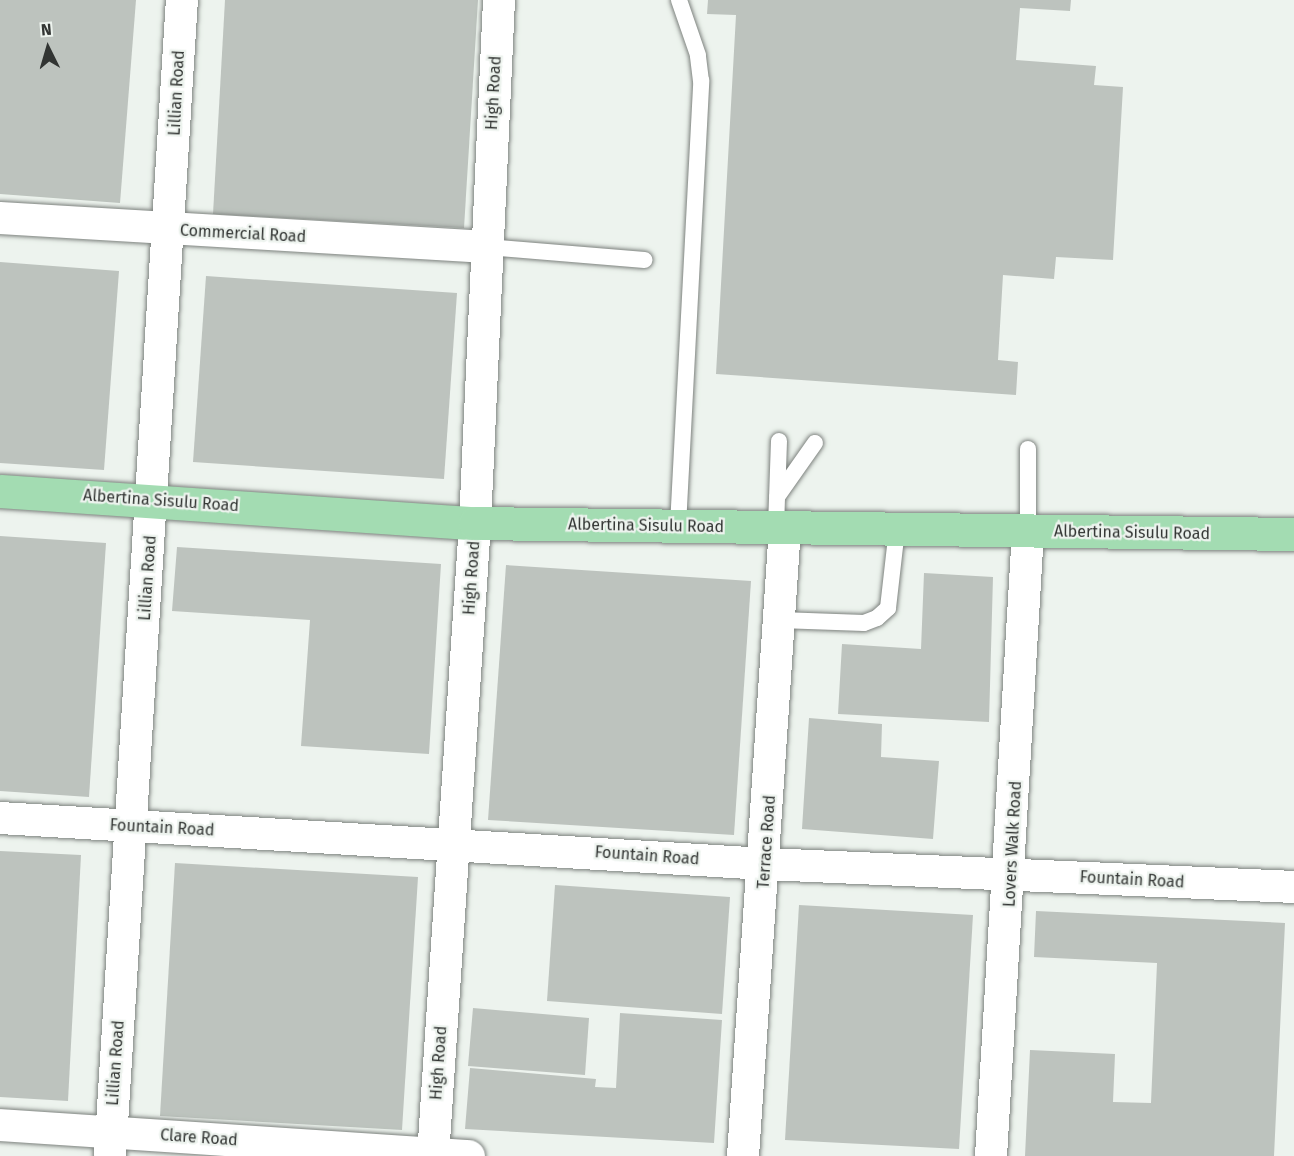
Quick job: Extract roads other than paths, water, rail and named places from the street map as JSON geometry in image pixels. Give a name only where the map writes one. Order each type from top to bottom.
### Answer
[{"type":"main road","name":"Albertina Sisulu Road","points":[[0,491],[475,524],[678,526],[779,517],[897,529],[1294,534]]},
{"type":"street","name":"Lillian Road","points":[[111,1144],[170,230],[182,0]]},
{"type":"street","name":"High Road","points":[[433,1155],[475,524],[499,0]]},
{"type":"street","name":"Commercial Road","points":[[0,218],[170,230],[487,247]]},
{"type":"street","name":"Terrace Road","points":[[743,1156],[766,864],[780,620],[779,517]]},
{"type":"street","name":"Lovers Walk Road","points":[[991,1156],[1012,874],[1028,532]]},
{"type":"street","name":"Fountain Road","points":[[0,818],[766,864],[1294,887]]},
{"type":"street","name":"Clare Road","points":[[0,1125],[111,1144],[469,1156]]},
{"type":"lane","points":[[678,526],[701,81],[698,55],[679,0]]},
{"type":"lane","points":[[487,247],[644,260]]},
{"type":"lane","points":[[779,441],[779,517]]},
{"type":"lane","points":[[779,517],[815,442]]},
{"type":"lane","points":[[1028,449],[1028,532]]},
{"type":"lane","points":[[780,620],[864,623],[877,618],[888,608],[897,529]]}]
